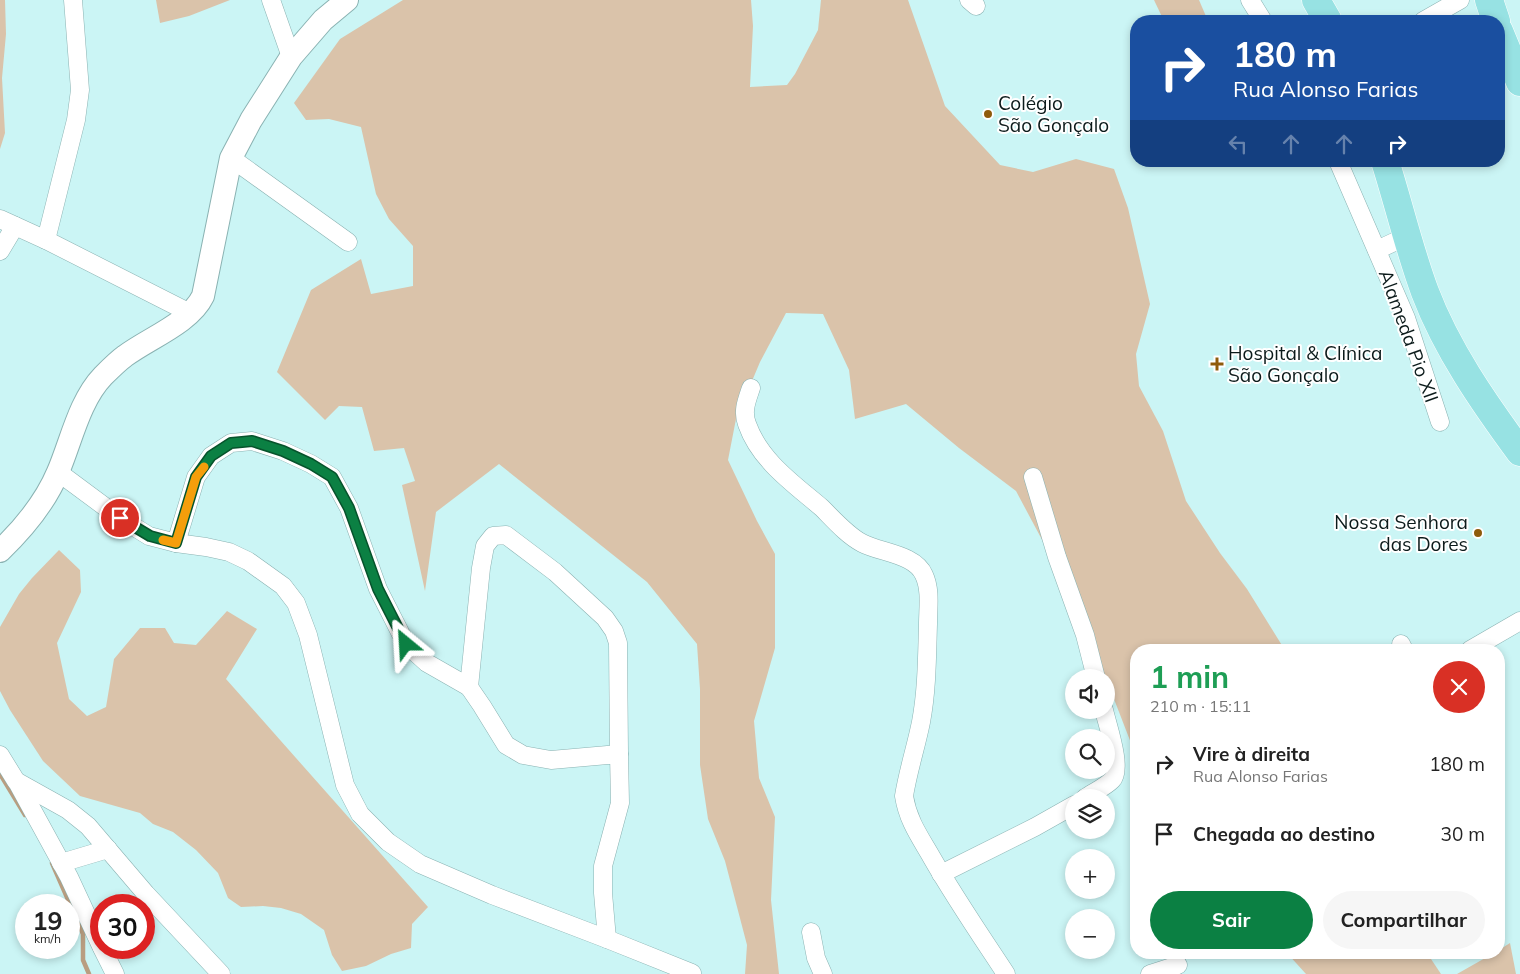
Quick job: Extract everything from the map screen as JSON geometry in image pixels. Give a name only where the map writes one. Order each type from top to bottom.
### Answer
[{"type":"main road","points":[[1316,0],[1325,15]]},
{"type":"main road","points":[[1489,0],[1494,15]]},
{"type":"main road","points":[[1505,46],[1520,82]]},
{"type":"main road","points":[[1387,167],[1425,292],[1436,316],[1481,398],[1520,452]]},
{"type":"street","points":[[46,240],[76,120],[80,90],[73,0]]},
{"type":"street","points":[[271,0],[291,57]]},
{"type":"street","points":[[0,551],[21,530],[40,506],[58,472],[84,406],[102,377],[125,356],[190,313],[198,305],[203,296],[231,158],[251,120],[291,57],[323,20],[347,0]]},
{"type":"street","points":[[1250,0],[1259,15]]},
{"type":"street","points":[[1434,15],[1460,0]]},
{"type":"street","points":[[231,158],[348,242]]},
{"type":"street","name":"Alameda Pio XII","points":[[1341,167],[1406,318],[1440,422]]},
{"type":"street","points":[[0,251],[7,223],[46,240],[190,313]]},
{"type":"street","name":"Alameda Pio XII","points":[[1377,250],[1407,236]]},
{"type":"street","points":[[751,388],[744,409],[746,424],[756,443],[776,469],[860,542],[877,550],[915,562],[924,574],[928,588],[927,674],[921,721],[904,796],[909,819],[941,874],[1006,974]]},
{"type":"street","points":[[176,543],[196,477],[211,456],[231,443],[252,441],[283,451],[311,464],[332,477],[349,508],[378,589],[406,644],[428,663],[469,687],[506,745],[523,755],[551,760],[619,754]]},
{"type":"street","points":[[58,472],[120,518],[150,536],[176,543],[229,552],[248,561],[283,586],[296,603],[308,635],[345,785],[360,814],[388,842],[420,864],[492,895],[692,974]]},
{"type":"street","points":[[1033,477],[1057,556],[1085,635],[1094,669]]},
{"type":"street","points":[[469,687],[485,546],[493,536],[506,535],[555,572],[605,618],[614,631],[618,643],[620,804],[603,866],[603,894],[607,939]]},
{"type":"street","points":[[1480,644],[1520,621]]},
{"type":"street","points":[[1098,789],[1112,780],[1116,774],[1116,761],[1106,719]]},
{"type":"street","points":[[0,754],[61,863],[90,922]]},
{"type":"street","points":[[16,781],[68,810],[88,826],[146,894],[221,974]]},
{"type":"street","points":[[941,874],[1065,810]]},
{"type":"street","points":[[61,863],[108,849]]},
{"type":"street","points":[[811,932],[816,958],[823,974]]},
{"type":"street","points":[[108,959],[115,974]]},
{"type":"street","points":[[1150,974],[1178,965]]},
{"type":"shaded area","points":[[0,0],[5,0],[6,34],[2,78],[5,133],[0,149]]},
{"type":"shaded area","points":[[156,0],[230,0],[189,16],[160,23]]},
{"type":"shaded area","points":[[403,0],[751,0],[753,26],[750,87],[787,85],[795,74],[818,30],[821,0],[908,0],[945,106],[1000,165],[1033,172],[1076,159],[1114,169],[1128,208],[1150,304],[1136,354],[1139,386],[1163,431],[1186,501],[1220,553],[1247,589],[1281,644],[1130,644],[1130,740],[1115,702],[1115,669],[1102,669],[1080,611],[1016,491],[959,448],[906,404],[855,419],[849,370],[823,314],[786,313],[760,362],[736,419],[728,460],[775,554],[775,648],[754,721],[759,778],[775,817],[771,900],[779,974],[745,974],[747,945],[725,861],[708,819],[700,765],[700,689],[697,644],[647,582],[499,464],[436,512],[425,591],[402,485],[415,481],[404,448],[374,451],[362,407],[339,406],[325,420],[277,372],[311,290],[361,259],[371,294],[413,286],[413,246],[389,219],[376,194],[361,127],[329,119],[306,120],[294,103],[340,39]]},
{"type":"shaded area","points":[[1154,0],[1199,0],[1205,15],[1161,15]]},
{"type":"shaded area","points":[[59,550],[80,570],[81,592],[57,643],[69,699],[87,716],[106,707],[114,659],[140,628],[165,628],[174,643],[196,645],[227,611],[257,629],[226,679],[428,907],[412,924],[411,948],[391,954],[366,966],[342,971],[332,955],[324,930],[301,914],[281,908],[263,906],[241,907],[228,898],[218,873],[196,850],[173,832],[153,824],[140,813],[80,796],[43,761],[0,691],[0,627],[19,594]]},
{"type":"shaded area","points":[[1510,943],[1516,974],[1457,974],[1483,959],[1505,959],[1505,946]]},
{"type":"shaded area","points":[[1292,959],[1431,959],[1441,974],[1306,974]]},
{"type":"waterway","points":[[0,774],[25,815]]},
{"type":"waterway","points":[[52,863],[83,934],[83,960],[89,974]]},
{"type":"slow traffic","points":[[163,540],[176,543],[196,477],[204,467]]},
{"type":"place","name":"Colégio São Gonçalo","points":[[988,114]]},
{"type":"place","name":"Hospital & Clínica São Gonçalo","points":[[1217,364]]},
{"type":"place","name":"Nossa Senhora das Dores","points":[[1478,533]]},
{"type":"route","points":[[120,518],[150,536],[176,543],[196,477],[211,456],[231,443],[252,441],[283,451],[311,464],[332,477],[349,508],[378,589],[406,644]]}]
